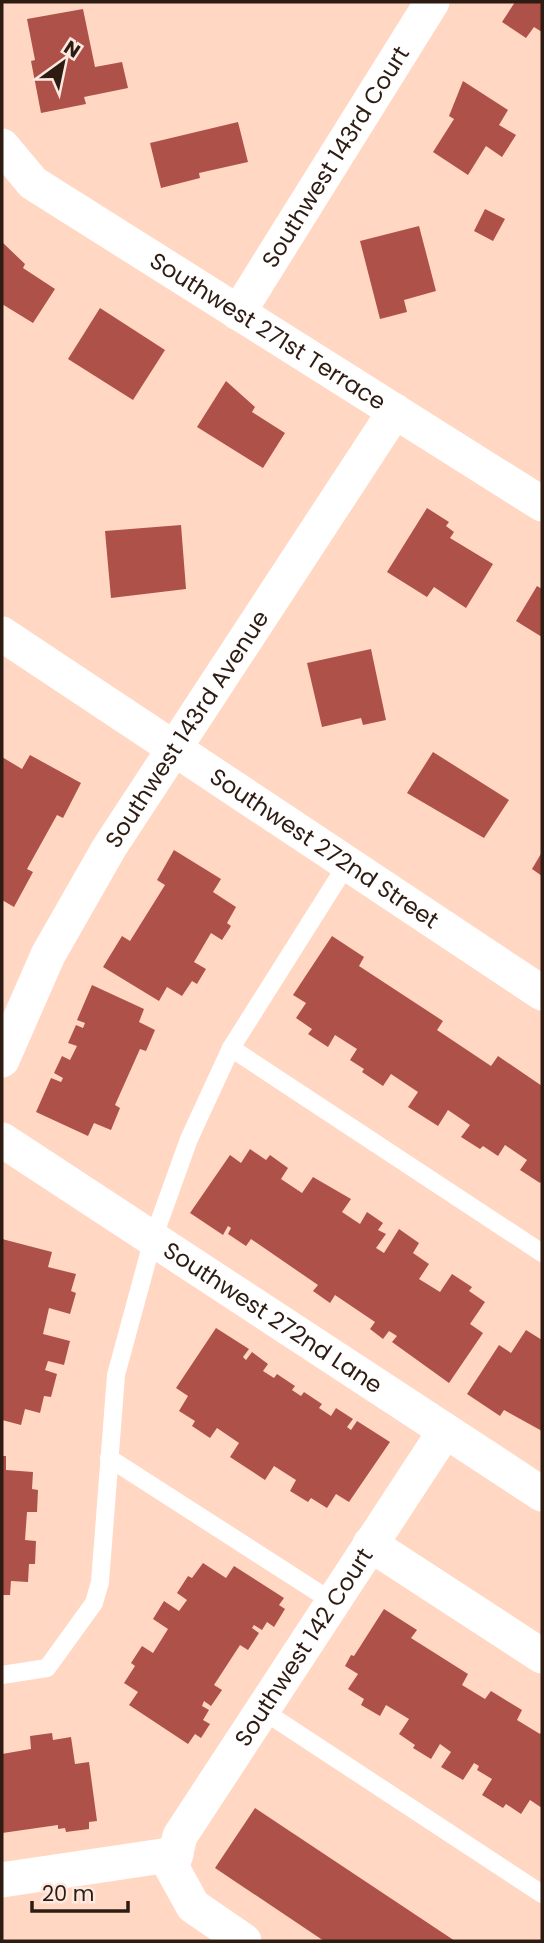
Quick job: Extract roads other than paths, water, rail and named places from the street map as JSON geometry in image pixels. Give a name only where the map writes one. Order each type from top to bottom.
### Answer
[{"type":"street","name":"Southwest 143rd Court","points":[[239,313],[432,2]]},
{"type":"street","name":"Southwest 271st Terrace","points":[[2,146],[33,183],[542,504]]},
{"type":"street","name":"Southwest 143rd Avenue","points":[[2,1060],[48,955],[109,848],[395,411]]},
{"type":"street","name":"Southwest 272nd Street","points":[[2,634],[542,993]]},
{"type":"street","name":"Southwest 272nd Lane","points":[[2,1140],[542,1494]]},
{"type":"street","name":"Southwest 142 Court","points":[[174,1861],[180,1836],[445,1431]]},
{"type":"street","points":[[370,1544],[542,1656]]},
{"type":"street","points":[[2,1881],[174,1861],[193,1906],[244,1941]]},
{"type":"lane","points":[[2,1675],[47,1668],[94,1603],[100,1582],[116,1375],[153,1239],[189,1139],[231,1048],[347,864]]},
{"type":"lane","points":[[231,1048],[542,1253]]},
{"type":"lane","points":[[109,1458],[333,1602]]},
{"type":"lane","points":[[262,1710],[542,1894]]}]
